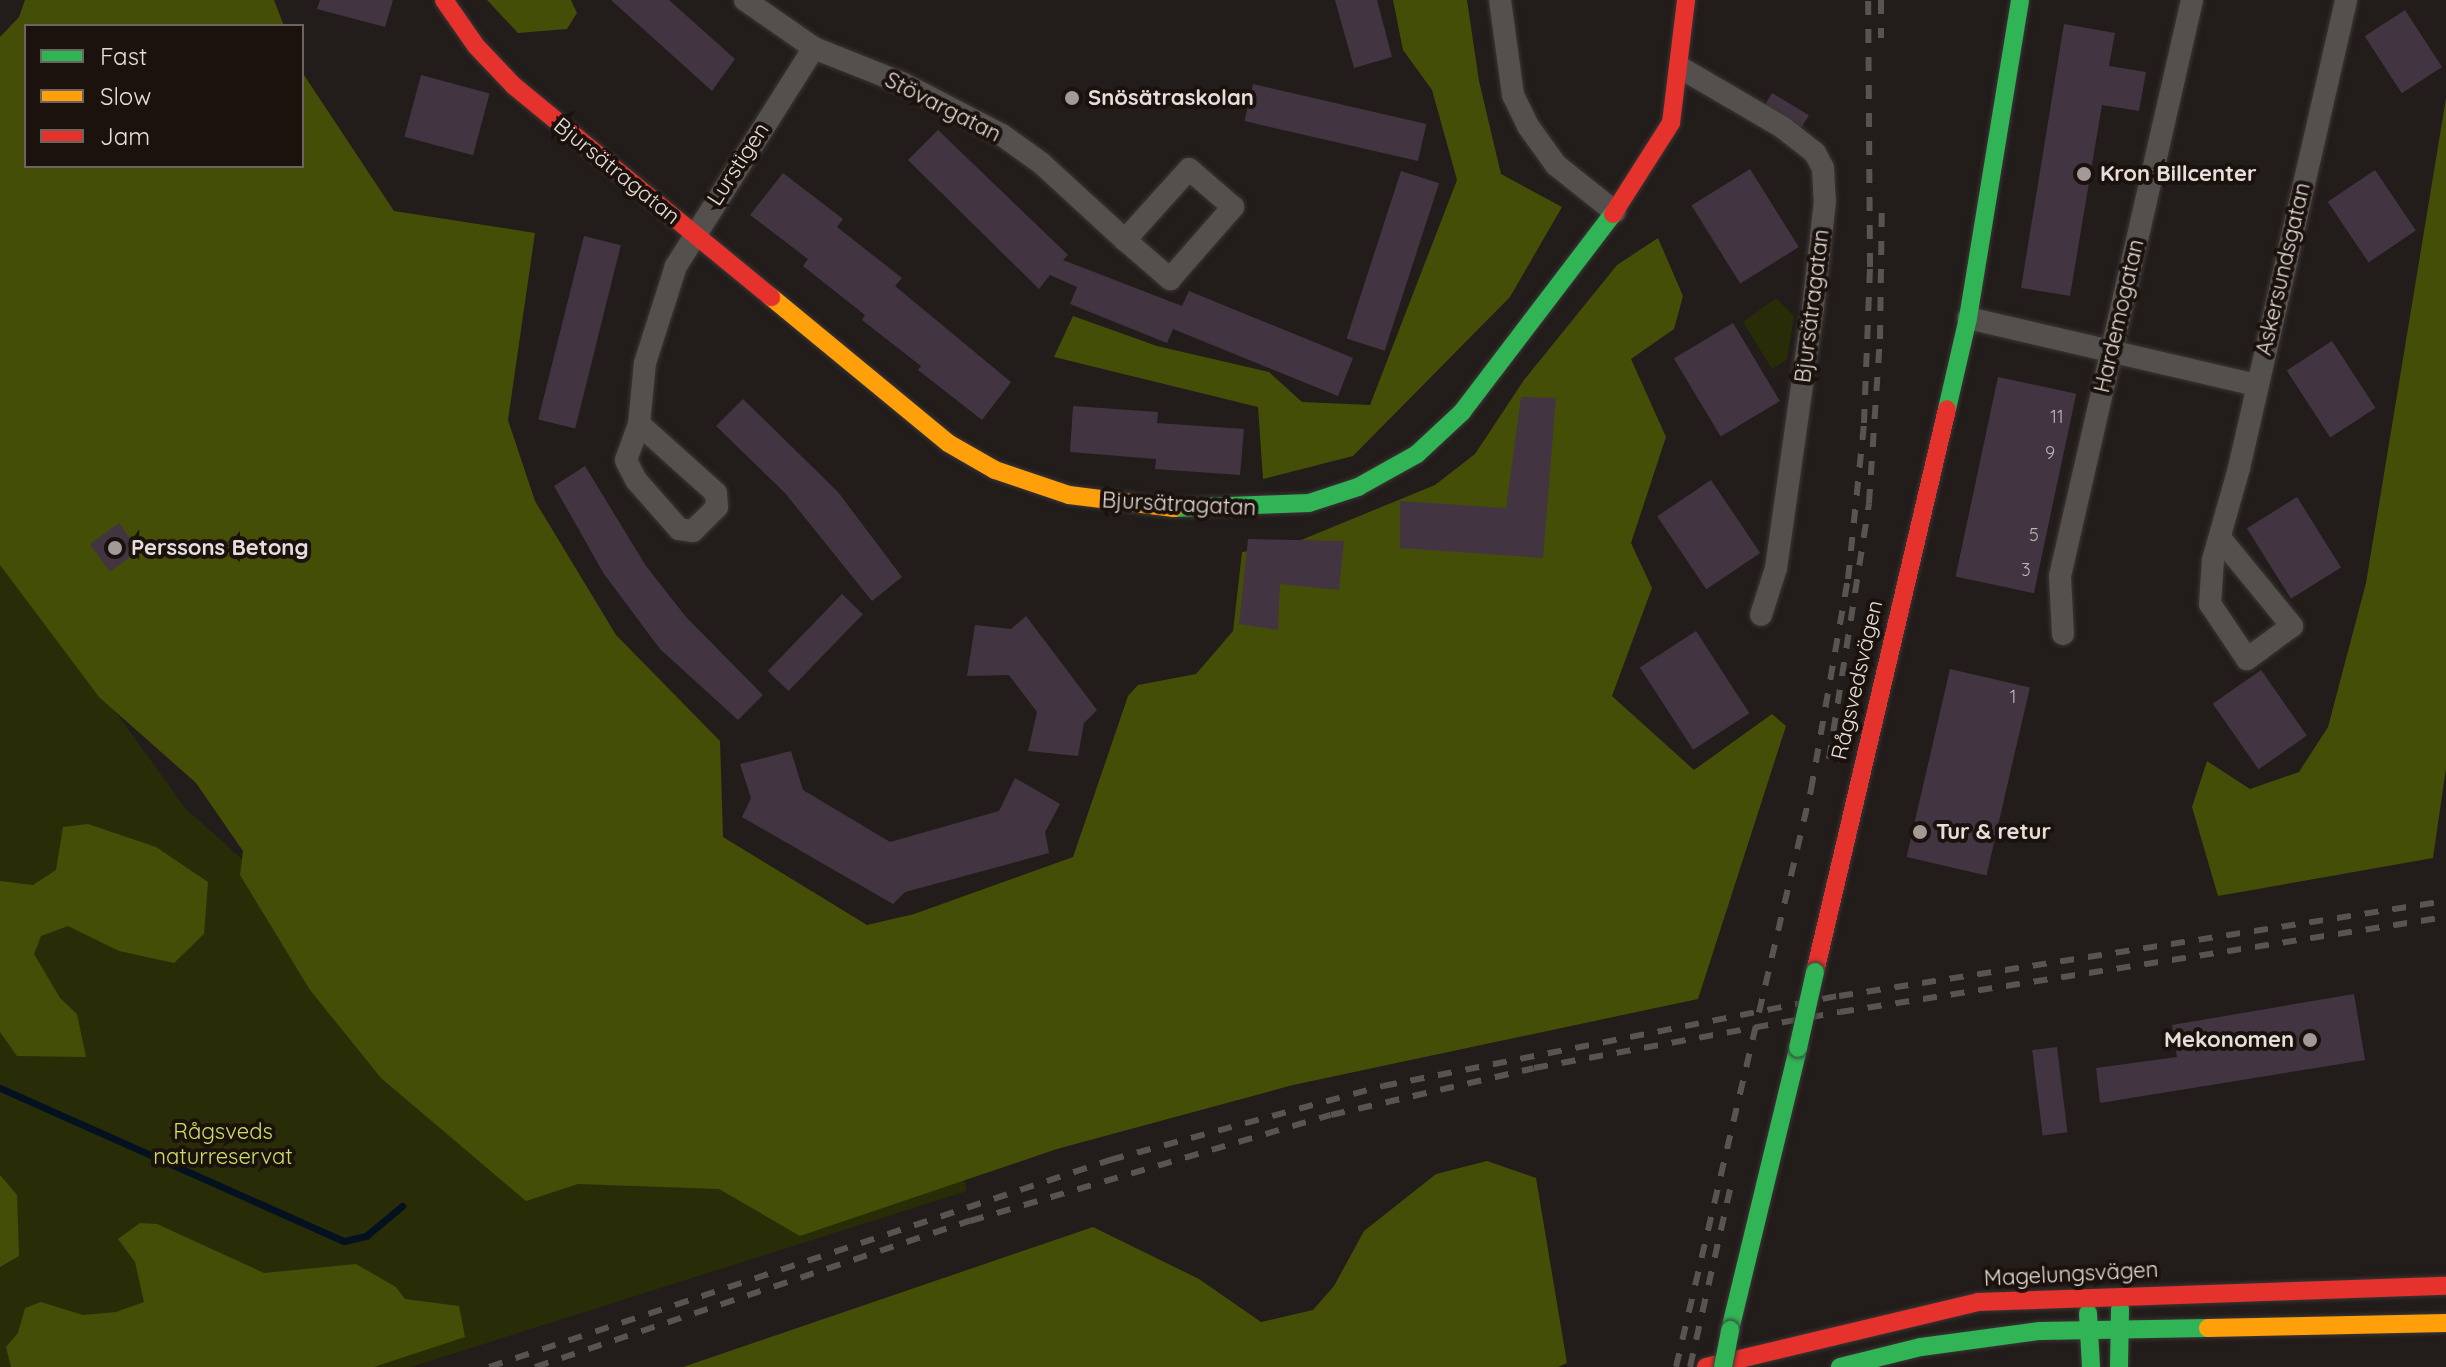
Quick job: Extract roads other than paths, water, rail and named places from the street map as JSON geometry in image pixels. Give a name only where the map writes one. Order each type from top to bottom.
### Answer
[{"type":"street","name":"Bjursätragatan","points":[[444,0],[476,46],[514,86],[948,443],[995,470],[1069,495],[1125,505],[1264,510],[1358,487],[1417,454],[1462,412],[1615,212],[1671,123],[1681,68],[1686,0]]},
{"type":"street","name":"Stövargatan","points":[[745,0],[814,48],[902,83],[1002,135],[1041,163],[1125,240],[1170,279],[1233,207],[1189,169],[1125,240]]},
{"type":"street","points":[[1500,0],[1513,95],[1528,126],[1556,165],[1615,212]]},
{"type":"street","name":"Rågsvedsvägen","points":[[1723,1367],[1968,318],[2020,0]]},
{"type":"street","name":"Hardemogatan","points":[[2063,634],[2060,576],[2192,0]]},
{"type":"street","name":"Askersundsgatan","points":[[2220,538],[2292,626],[2247,659],[2210,604],[2220,538],[2346,0]]},
{"type":"street","name":"Lurstigen","points":[[639,424],[716,493],[717,507],[693,531],[679,529],[636,480],[626,460],[639,424],[645,363],[676,266],[814,48]]},
{"type":"street","name":"Bjursätragatan","points":[[1681,68],[1782,127],[1815,153],[1823,168],[1825,201],[1811,322],[1776,568],[1761,615]]},
{"type":"street","points":[[1968,318],[2257,385]]},
{"type":"street","name":"Magelungsvägen","points":[[1706,1367],[1865,1325],[1978,1302],[2088,1295],[2446,1286]]},
{"type":"street","points":[[2088,1295],[2091,1367]]},
{"type":"street","points":[[2119,1295],[2119,1367]]},
{"type":"street","points":[[1840,1367],[1921,1347],[2024,1332],[2446,1323]]},
{"type":"waterway","points":[[0,1088],[344,1241],[366,1236],[402,1206]]},
{"type":"railway","points":[[1676,1367],[1811,790],[1848,579],[1864,423],[1870,267],[1868,0]]},
{"type":"railway","points":[[1881,0],[1881,38]]},
{"type":"railway","points":[[1829,759],[1869,503],[1880,339],[1882,202]]},
{"type":"railway","points":[[489,1367],[1110,1160],[1383,1086],[1839,996],[2446,901]]},
{"type":"railway","points":[[535,1367],[970,1221],[1331,1115],[1534,1068],[1840,1012],[2446,917]]},
{"type":"railway","points":[[1690,1367],[1733,1176]]},
{"type":"place","name":"Snösätraskolan","points":[[1072,98]]},
{"type":"place","name":"Kron Billcenter","points":[[2084,174]]},
{"type":"place","name":"Perssons Betong","points":[[115,548]]},
{"type":"place","name":"Tur & retur","points":[[1920,832]]},
{"type":"place","name":"Mekonomen","points":[[2310,1040]]},
{"type":"park label","name":"Rågsveds naturreservat","points":[[223,1144]]}]
